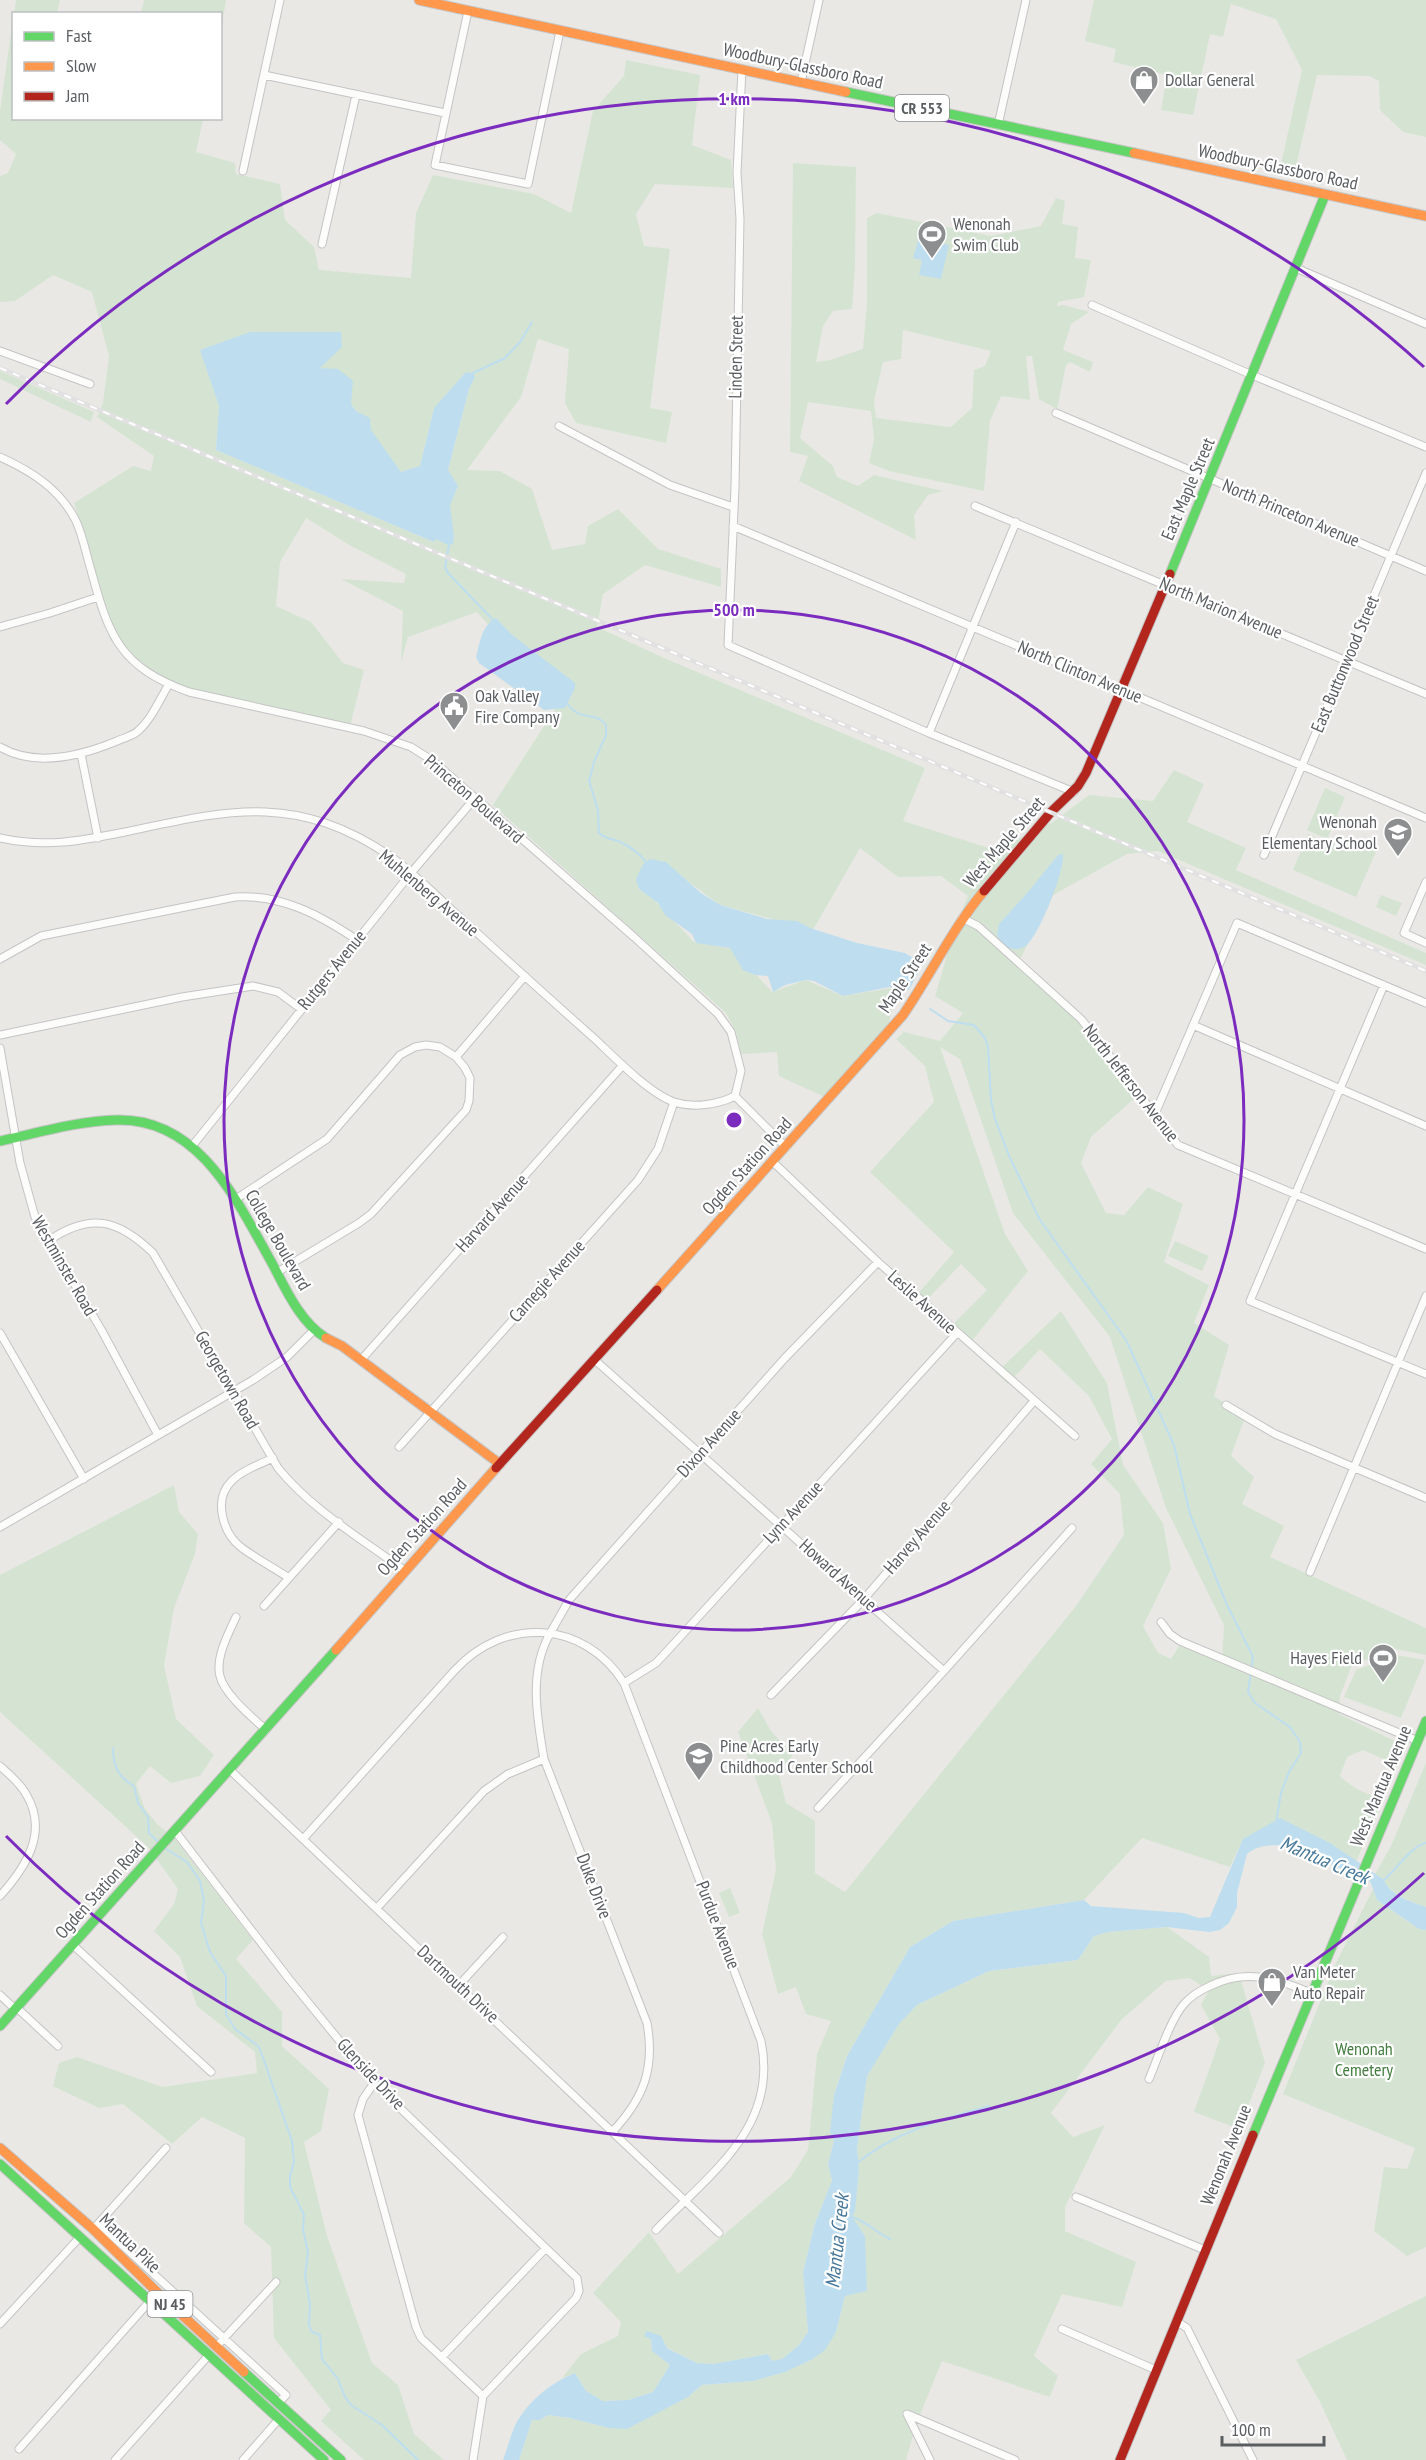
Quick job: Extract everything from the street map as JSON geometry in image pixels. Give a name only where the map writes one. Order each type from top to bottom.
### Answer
[{"type":"street","points":[[243,171],[280,0]]},
{"type":"street","name":"Woodbury-Glassboro Road","points":[[419,0],[1426,216]]},
{"type":"street","points":[[801,82],[819,0]]},
{"type":"street","points":[[998,125],[1026,0]]},
{"type":"street","points":[[468,11],[435,165],[528,184],[560,31]]},
{"type":"street","name":"Linden Street","points":[[742,69],[737,174],[740,219],[734,507],[728,645],[929,733]]},
{"type":"street","points":[[264,75],[445,113]]},
{"type":"street","points":[[322,244],[356,95]]},
{"type":"street","name":"East Maple Street","points":[[1074,792],[1083,778],[1210,479],[1325,195]]},
{"type":"street","points":[[1296,268],[1426,324]]},
{"type":"street","points":[[1092,304],[1252,375],[1426,447]]},
{"type":"street","points":[[0,351],[90,384]]},
{"type":"street","name":"North Princeton Avenue","points":[[1056,413],[1426,571]]},
{"type":"street","points":[[559,426],[670,485],[734,507]]},
{"type":"street","name":"Princeton Boulevard","points":[[0,457],[35,474],[67,508],[79,531],[109,627],[120,648],[133,663],[145,672],[189,692],[364,731],[423,753],[634,937],[721,1017],[731,1032],[741,1071],[735,1096]]},
{"type":"street","name":"East Buttonwood Street","points":[[1264,855],[1426,472]]},
{"type":"street","name":"North Marion Avenue","points":[[975,506],[1426,694]]},
{"type":"street","points":[[1016,522],[929,733],[1074,792]]},
{"type":"street","name":"North Clinton Avenue","points":[[733,526],[1426,818]]},
{"type":"street","points":[[0,627],[50,614],[98,597]]},
{"type":"street","points":[[0,747],[24,757],[60,757],[81,754],[137,732],[169,684]]},
{"type":"street","points":[[81,754],[98,838]]},
{"type":"street","name":"West Maple Street","points":[[962,918],[1051,812],[1066,796],[1074,792]]},
{"type":"street","name":"Rutgers Avenue","points":[[193,1145],[411,873],[475,798]]},
{"type":"street","name":"Muhlenberg Avenue","points":[[0,838],[34,844],[98,838],[217,813],[285,813],[350,833],[391,857],[411,873],[623,1065],[662,1095],[674,1102],[703,1105],[721,1103],[735,1096]]},
{"type":"street","points":[[1426,882],[1404,933],[1426,943]]},
{"type":"street","points":[[0,959],[41,936],[235,897],[256,896],[296,906],[327,920],[357,940]]},
{"type":"street","name":"Maple Street","points":[[871,1052],[916,998],[962,918]]},
{"type":"street","name":"North Jefferson Avenue","points":[[962,918],[978,926],[1081,1019],[1154,1116],[1184,1149],[1426,1249]]},
{"type":"street","points":[[1154,1116],[1237,923],[1426,1003]]},
{"type":"street","points":[[456,1056],[525,976]]},
{"type":"street","points":[[1384,985],[1297,1195],[1250,1301],[1426,1374]]},
{"type":"street","points":[[0,1035],[182,997],[253,986],[265,987],[278,992],[301,1009]]},
{"type":"street","points":[[1193,1025],[1426,1126]]},
{"type":"street","points":[[236,1199],[327,1139],[389,1066],[408,1049],[426,1045],[440,1047],[456,1056],[465,1068],[470,1078],[471,1090],[466,1110],[371,1214],[276,1273]]},
{"type":"street","name":"Westminster Road","points":[[0,1048],[27,1196],[35,1217],[102,1331],[158,1435]]},
{"type":"street","name":"Ogden Station Road","points":[[0,2026],[266,1730],[500,1464],[596,1361],[871,1052]]},
{"type":"street","name":"Harvard Avenue","points":[[361,1360],[623,1065]]},
{"type":"street","points":[[735,1096],[786,1147]]},
{"type":"street","name":"Carnegie Avenue","points":[[399,1447],[638,1180],[658,1149],[674,1102]]},
{"type":"street","name":"College Boulevard","points":[[0,1141],[91,1123],[138,1120],[164,1129],[193,1145],[210,1161],[236,1199],[276,1273],[314,1330],[361,1360],[500,1464]]},
{"type":"street","name":"Leslie Avenue","points":[[773,1162],[878,1262],[1075,1436]]},
{"type":"street","name":"Georgetown Road","points":[[48,1240],[67,1228],[88,1223],[108,1224],[123,1230],[153,1253],[273,1458],[292,1485],[405,1571]]},
{"type":"street","name":"Dixon Avenue","points":[[550,1632],[569,1600],[698,1454],[792,1351],[878,1262]]},
{"type":"street","points":[[1310,1572],[1426,1296]]},
{"type":"street","points":[[0,1527],[233,1391],[287,1357],[314,1330]]},
{"type":"street","points":[[0,1333],[84,1479]]},
{"type":"street","name":"Lynn Avenue","points":[[624,1683],[656,1663],[957,1333]]},
{"type":"street","name":"Howard Avenue","points":[[596,1361],[944,1671]]},
{"type":"street","name":"Harvey Avenue","points":[[771,1695],[864,1599],[1034,1401]]},
{"type":"street","points":[[1226,1405],[1275,1434],[1426,1498]]},
{"type":"street","points":[[273,1458],[231,1480],[222,1492],[222,1513],[227,1532],[240,1547],[289,1578]]},
{"type":"street","points":[[264,1606],[339,1522]]},
{"type":"street","points":[[818,1808],[1072,1528]]},
{"type":"street","points":[[236,1617],[223,1646],[220,1675],[232,1696],[266,1730]]},
{"type":"street","points":[[1161,1622],[1170,1634],[1180,1641],[1418,1741]]},
{"type":"street","points":[[304,1838],[466,1658],[478,1648],[507,1636],[522,1632],[550,1632]]},
{"type":"street","name":"Purdue Avenue","points":[[550,1632],[575,1640],[604,1657],[613,1665],[624,1683],[742,1989],[761,2041],[765,2061],[762,2094],[751,2125],[725,2159],[656,2230]]},
{"type":"street","name":"Duke Drive","points":[[550,1632],[542,1657],[536,1694],[536,1713],[544,1759],[647,2023],[651,2046],[646,2079],[633,2106],[613,2131]]},
{"type":"street","name":"West Mantua Avenue","points":[[1366,1864],[1426,1721]]},
{"type":"street","points":[[377,1908],[484,1791],[508,1774],[544,1759]]},
{"type":"street","points":[[0,1766],[26,1793],[33,1808],[35,1838],[23,1868],[0,1896]]},
{"type":"street","name":"Dartmouth Drive","points":[[230,1770],[719,2233]]},
{"type":"street","name":"Glenside Drive","points":[[175,1831],[264,1947],[374,2083],[577,2278],[579,2291],[576,2298],[483,2396]]},
{"type":"street","name":"Wenonah Avenue","points":[[1120,2460],[1366,1864]]},
{"type":"street","points":[[0,1881],[8,1887]]},
{"type":"street","points":[[459,1985],[503,1937]]},
{"type":"street","points":[[73,1945],[211,2072]]},
{"type":"street","points":[[1149,2079],[1183,2005],[1201,1990],[1222,1980],[1244,1974],[1311,1993]]},
{"type":"street","points":[[0,1995],[58,2046]]},
{"type":"street","points":[[374,2083],[366,2091],[359,2106],[358,2115],[416,2327],[421,2338],[483,2396],[473,2460]]},
{"type":"street","name":"Mantua Pike","points":[[0,2146],[43,2183],[47,2191],[96,2227],[216,2347],[341,2460]]},
{"type":"street","points":[[166,2148],[96,2227],[286,2395],[278,2403]]},
{"type":"street","name":"Mantua Pike","points":[[1,2167],[324,2460]]},
{"type":"street","points":[[1076,2197],[1205,2250]]},
{"type":"street","points":[[0,2324],[80,2237]]},
{"type":"street","points":[[442,2357],[546,2248]]},
{"type":"street","points":[[216,2347],[276,2282]]},
{"type":"street","points":[[19,2449],[150,2301]]},
{"type":"street","points":[[1176,2321],[1187,2328],[1253,2460]]},
{"type":"street","points":[[1062,2329],[1156,2370]]},
{"type":"street","points":[[115,2460],[209,2355]]},
{"type":"street","points":[[930,2460],[907,2414],[1015,2460]]},
{"type":"street","points":[[243,2460],[279,2419]]},
{"type":"green space","points":[[16,0],[60,0],[57,12],[14,12]]},
{"type":"green space","points":[[144,0],[226,0],[222,24],[222,12],[141,12]]},
{"type":"green space","points":[[1094,0],[1426,0],[1426,137],[1403,132],[1380,110],[1379,81],[1369,76],[1317,75],[1294,175],[1279,173],[1302,70],[1276,19],[1231,4],[1223,37],[1210,34],[1193,115],[1161,110],[1167,75],[1113,62],[1116,49],[1085,41]]},
{"type":"green space","points":[[12,26],[12,120],[203,120],[196,152],[235,163],[236,174],[280,184],[285,220],[314,247],[319,270],[411,278],[416,213],[433,175],[534,194],[571,213],[593,111],[624,76],[626,60],[700,75],[692,145],[731,160],[733,188],[655,184],[636,214],[644,246],[670,249],[650,408],[672,412],[666,443],[576,423],[565,403],[569,349],[538,339],[521,397],[467,470],[500,471],[532,489],[552,550],[585,544],[588,526],[618,509],[658,549],[721,569],[721,587],[645,565],[603,594],[597,627],[664,658],[925,768],[903,821],[995,850],[1053,822],[1089,795],[1153,801],[1174,770],[1204,784],[1187,822],[1246,848],[1236,870],[1426,953],[1426,965],[1158,851],[1127,854],[1053,895],[1017,965],[1086,1027],[1137,1096],[1091,1137],[1081,1163],[1106,1213],[1124,1215],[1148,1187],[1183,1204],[1164,1262],[1209,1285],[1194,1323],[1229,1345],[1214,1396],[1245,1417],[1231,1456],[1254,1477],[1242,1504],[1284,1526],[1270,1557],[1426,1628],[1426,1655],[1395,1649],[1352,1665],[1340,1696],[1339,1714],[1403,1745],[1396,1765],[1363,1750],[1347,1757],[1340,1776],[1360,1790],[1383,1799],[1356,1862],[1330,1843],[1243,1839],[1230,1867],[1142,1838],[1084,1900],[953,1921],[910,1947],[847,2056],[834,2095],[834,2141],[828,2164],[832,2181],[815,2223],[803,2272],[808,2332],[799,2345],[782,2359],[772,2362],[768,2354],[713,2364],[697,2363],[651,2339],[652,2351],[670,2365],[653,2392],[628,2400],[602,2401],[586,2391],[575,2373],[562,2378],[581,2354],[618,2336],[621,2322],[593,2293],[649,2232],[678,2274],[791,2177],[808,2150],[817,2054],[831,2021],[806,2014],[796,1987],[778,1994],[762,1934],[776,1870],[772,1823],[738,1732],[758,1708],[771,1731],[793,1755],[778,1771],[786,1803],[815,1821],[815,1873],[845,1892],[1076,1606],[1124,1535],[1120,1494],[1091,1464],[1112,1439],[1089,1396],[1040,1349],[1008,1384],[996,1373],[1061,1311],[1107,1383],[1123,1465],[1163,1523],[1171,1569],[1143,1626],[1158,1653],[1171,1659],[1179,1646],[1222,1661],[1224,1625],[1166,1508],[1110,1337],[1013,1213],[960,1059],[940,1047],[1005,1234],[1028,1271],[968,1346],[949,1328],[987,1290],[961,1264],[923,1304],[915,1297],[954,1252],[870,1172],[934,1102],[925,1066],[896,1039],[904,1032],[940,1041],[963,1013],[935,996],[957,922],[968,896],[941,876],[898,877],[860,848],[813,930],[720,905],[659,860],[636,881],[694,942],[733,949],[772,992],[806,980],[843,996],[898,987],[887,1030],[827,1098],[779,1076],[777,1052],[741,1054],[736,1032],[726,1013],[493,805],[559,703],[477,612],[408,637],[401,663],[403,611],[341,579],[404,583],[406,574],[351,546],[306,518],[280,562],[276,606],[311,622],[343,663],[364,670],[349,730],[157,683],[110,640],[74,503],[133,466],[151,471],[154,456],[97,417],[103,403],[109,356],[92,292],[53,275],[15,301],[0,302],[0,176],[8,173],[16,154],[0,140],[0,111]],"holes":[[[201,349],[351,404],[401,472],[420,466],[434,408],[473,374],[448,470],[434,542],[216,450],[219,406]]]},
{"type":"green space","points":[[793,163],[856,167],[852,309],[833,311],[823,326],[816,362],[830,360],[863,349],[867,303],[867,218],[877,213],[991,236],[1041,226],[1056,198],[1065,201],[1062,224],[1078,227],[1075,258],[1091,260],[1084,297],[1058,302],[1057,306],[1063,305],[1089,312],[1071,324],[1063,350],[1093,362],[1090,372],[1070,362],[1066,365],[1057,409],[1039,399],[1032,356],[1026,356],[1030,400],[1001,396],[990,421],[984,491],[889,471],[869,463],[874,439],[871,411],[808,402],[800,438],[833,466],[837,477],[858,486],[874,475],[943,491],[928,495],[914,515],[916,540],[799,481],[808,456],[790,452]],"holes":[[[903,330],[991,351],[985,366],[974,370],[972,408],[951,427],[876,418],[874,401],[883,362],[901,359]]]},
{"type":"green space","points":[[0,371],[94,412],[91,422],[0,379]]},
{"type":"green space","points":[[1325,788],[1345,797],[1327,839],[1307,830]]},
{"type":"green space","points":[[1308,834],[1336,846],[1340,837],[1376,852],[1356,897],[1293,870]]},
{"type":"green space","points":[[1381,895],[1402,903],[1396,916],[1376,907]]},
{"type":"green space","points":[[1175,1241],[1209,1256],[1202,1271],[1168,1256]]},
{"type":"green space","points":[[174,1485],[179,1512],[198,1534],[195,1554],[174,1608],[164,1666],[176,1719],[214,1755],[200,1776],[171,1783],[150,1766],[136,1784],[145,1809],[158,1825],[175,1839],[253,1940],[236,1959],[282,2012],[282,2046],[329,2089],[321,2131],[304,2142],[327,2236],[372,2363],[398,2385],[414,2434],[444,2460],[364,2460],[321,2421],[331,2410],[274,2338],[271,2247],[244,2223],[245,2138],[202,2117],[172,2144],[123,2104],[99,2108],[53,2086],[59,2063],[77,2057],[162,2087],[257,2073],[255,2052],[197,2006],[180,1957],[154,1931],[174,1904],[178,1889],[148,1847],[0,1712],[0,1575]]},
{"type":"green space","name":"Hayes Field","points":[[1396,1655],[1425,1660],[1401,1718],[1344,1697],[1356,1670]]},
{"type":"green space","points":[[1426,1763],[1426,1907],[1398,1894],[1375,1874],[1391,1846]]},
{"type":"green space","points":[[730,1888],[740,1913],[729,1917],[719,1893]]},
{"type":"green space","name":"Wenonah Cemetery","points":[[1373,1889],[1377,1900],[1419,1929],[1426,1930],[1426,2247],[1407,2256],[1374,2231],[1384,2167],[1407,2169],[1415,2148],[1283,2094],[1335,1965]]},
{"type":"green space","points":[[1167,1927],[1209,1957],[1211,1976],[1239,1973],[1265,2063],[1239,2129],[1194,2112],[1220,2039],[1201,2005],[1209,1990],[1189,1978],[1166,1981],[1122,2019],[1051,2113],[1073,2137],[1105,2125],[1065,2207],[1065,2231],[1136,2262],[1122,2307],[1062,2294],[1034,2356],[1058,2376],[1050,2397],[942,2361],[917,2422],[906,2460],[519,2460],[532,2420],[540,2420],[548,2415],[609,2428],[627,2428],[688,2397],[702,2385],[753,2381],[785,2372],[811,2360],[836,2332],[845,2296],[859,2170],[857,2149],[867,2075],[899,2024],[917,2005],[989,1971],[1078,1960],[1094,1936],[1108,1932]]},
{"type":"green space","points":[[1426,2296],[1426,2460],[1347,2460],[1319,2400],[1296,2360]]},
{"type":"water","name":"Wenonah Swim Club","points":[[919,238],[949,245],[941,279],[919,275],[922,260],[913,258]]},
{"type":"water","points":[[250,332],[341,332],[342,347],[320,368],[338,369],[353,381],[351,404],[356,411],[370,418],[371,430],[401,472],[420,466],[434,408],[464,374],[473,373],[475,377],[469,389],[448,470],[458,486],[450,505],[453,544],[448,545],[436,539],[434,542],[216,450],[219,406],[200,350]]},
{"type":"water","points":[[496,618],[511,634],[575,683],[575,688],[565,708],[544,710],[479,663],[476,657],[482,634]]},
{"type":"water","points":[[1063,854],[1060,874],[1050,904],[1030,942],[1018,949],[1002,945],[997,935],[999,924],[1058,855]]},
{"type":"water","points":[[650,859],[666,862],[701,893],[720,905],[767,919],[797,921],[810,928],[857,943],[905,953],[918,961],[920,970],[909,990],[890,987],[843,996],[814,981],[806,980],[785,985],[773,992],[768,976],[755,975],[743,970],[730,948],[696,943],[692,934],[665,915],[658,903],[639,889],[636,880],[643,865]]},
{"type":"water","name":"Mantua Creek","points":[[1280,1818],[1330,1843],[1383,1879],[1396,1894],[1426,1907],[1426,1930],[1419,1929],[1377,1900],[1370,1881],[1284,1845],[1264,1846],[1247,1854],[1237,1893],[1237,1907],[1229,1923],[1220,1930],[1209,1932],[1167,1927],[1108,1932],[1094,1936],[1078,1960],[989,1971],[917,2005],[899,2024],[867,2076],[857,2149],[859,2170],[855,2211],[852,2217],[865,2236],[867,2291],[845,2296],[836,2332],[825,2350],[811,2360],[785,2372],[753,2381],[702,2385],[688,2397],[627,2429],[609,2428],[548,2415],[540,2420],[532,2420],[519,2460],[503,2460],[513,2429],[523,2412],[543,2392],[566,2377],[575,2373],[586,2391],[603,2401],[628,2400],[653,2392],[670,2365],[652,2351],[651,2339],[644,2336],[647,2331],[661,2336],[667,2348],[697,2363],[713,2364],[768,2354],[772,2361],[782,2359],[799,2345],[808,2332],[803,2272],[815,2223],[832,2181],[828,2164],[834,2141],[830,2132],[834,2095],[847,2056],[910,1947],[953,1921],[1084,1900],[1091,1906],[1184,1913],[1199,1918],[1210,1917],[1243,1839]]},
{"type":"waterway","points":[[473,373],[505,358],[520,342],[532,322]]},
{"type":"waterway","points":[[449,545],[445,567],[448,573],[494,621]]},
{"type":"waterway","points":[[566,702],[582,715],[597,718],[606,725],[606,735],[594,762],[589,781],[598,810],[599,833],[630,848],[647,863]]},
{"type":"waterway","points":[[930,1009],[948,1021],[974,1025],[985,1038],[988,1047],[991,1100],[995,1119],[1010,1158],[1040,1220],[1126,1340],[1174,1445],[1190,1514],[1227,1605],[1253,1657],[1248,1692],[1255,1703],[1290,1727],[1300,1742],[1301,1753],[1289,1772],[1281,1793],[1276,1822]]},
{"type":"waterway","points":[[113,1748],[118,1770],[124,1779],[134,1786],[138,1803],[148,1817],[149,1833],[159,1843]]},
{"type":"waterway","points":[[1382,1882],[1409,1854],[1426,1843]]},
{"type":"waterway","points":[[163,1847],[187,1862],[200,1881],[204,1901],[201,1923],[210,1952],[226,1976],[226,2014],[235,2029],[258,2046],[292,2141],[294,2162],[290,2187],[304,2215],[303,2229],[308,2253],[305,2275],[310,2304],[309,2325],[312,2332],[320,2335],[322,2359],[338,2379],[351,2405],[382,2425],[418,2460]]},
{"type":"waterway","points":[[856,2164],[902,2135],[989,2106]]},
{"type":"waterway","name":"Mantua Creek","points":[[849,2216],[890,2239]]},
{"type":"railway","points":[[0,368],[1426,971]]},
{"type":"traffic: fast","points":[[846,92],[1134,153]]},
{"type":"traffic: fast","points":[[1170,574],[1325,195]]},
{"type":"traffic: fast","points":[[0,1141],[72,1125],[116,1120],[145,1123],[171,1133],[193,1148],[213,1168],[246,1216],[295,1305],[309,1324],[326,1338]]},
{"type":"traffic: fast","points":[[0,2026],[336,1650]]},
{"type":"traffic: fast","points":[[1253,2135],[1426,1721]]},
{"type":"traffic: fast","points":[[0,2164],[324,2460]]},
{"type":"traffic: fast","points":[[244,2372],[341,2460]]},
{"type":"traffic: slow","points":[[419,0],[846,92]]},
{"type":"traffic: slow","points":[[1134,153],[1426,216]]},
{"type":"traffic: slow","points":[[657,1290],[903,1015],[962,921],[984,891]]},
{"type":"traffic: slow","points":[[326,1338],[342,1346],[500,1464]]},
{"type":"traffic: slow","points":[[336,1650],[496,1468]]},
{"type":"traffic: slow","points":[[0,2148],[93,2229],[244,2372]]},
{"type":"traffic: jam","points":[[984,891],[1051,812],[1078,786],[1086,773],[1170,574]]},
{"type":"traffic: jam","points":[[496,1468],[657,1290]]},
{"type":"traffic: jam","points":[[1120,2460],[1253,2135]]},
{"type":"place","name":"Dollar General","points":[[1144,106]]},
{"type":"place","name":"Wenonah Swim Club","points":[[932,260]]},
{"type":"place","name":"Oak Valley Fire Company","points":[[454,732]]},
{"type":"place","name":"Wenonah Elementary School","points":[[1398,858]]},
{"type":"place","name":"Hayes Field","points":[[1383,1684]]},
{"type":"place","name":"Pine Acres Early Childhood Center School","points":[[699,1782]]},
{"type":"place","name":"Van Meter Auto Repair","points":[[1272,2008]]}]
